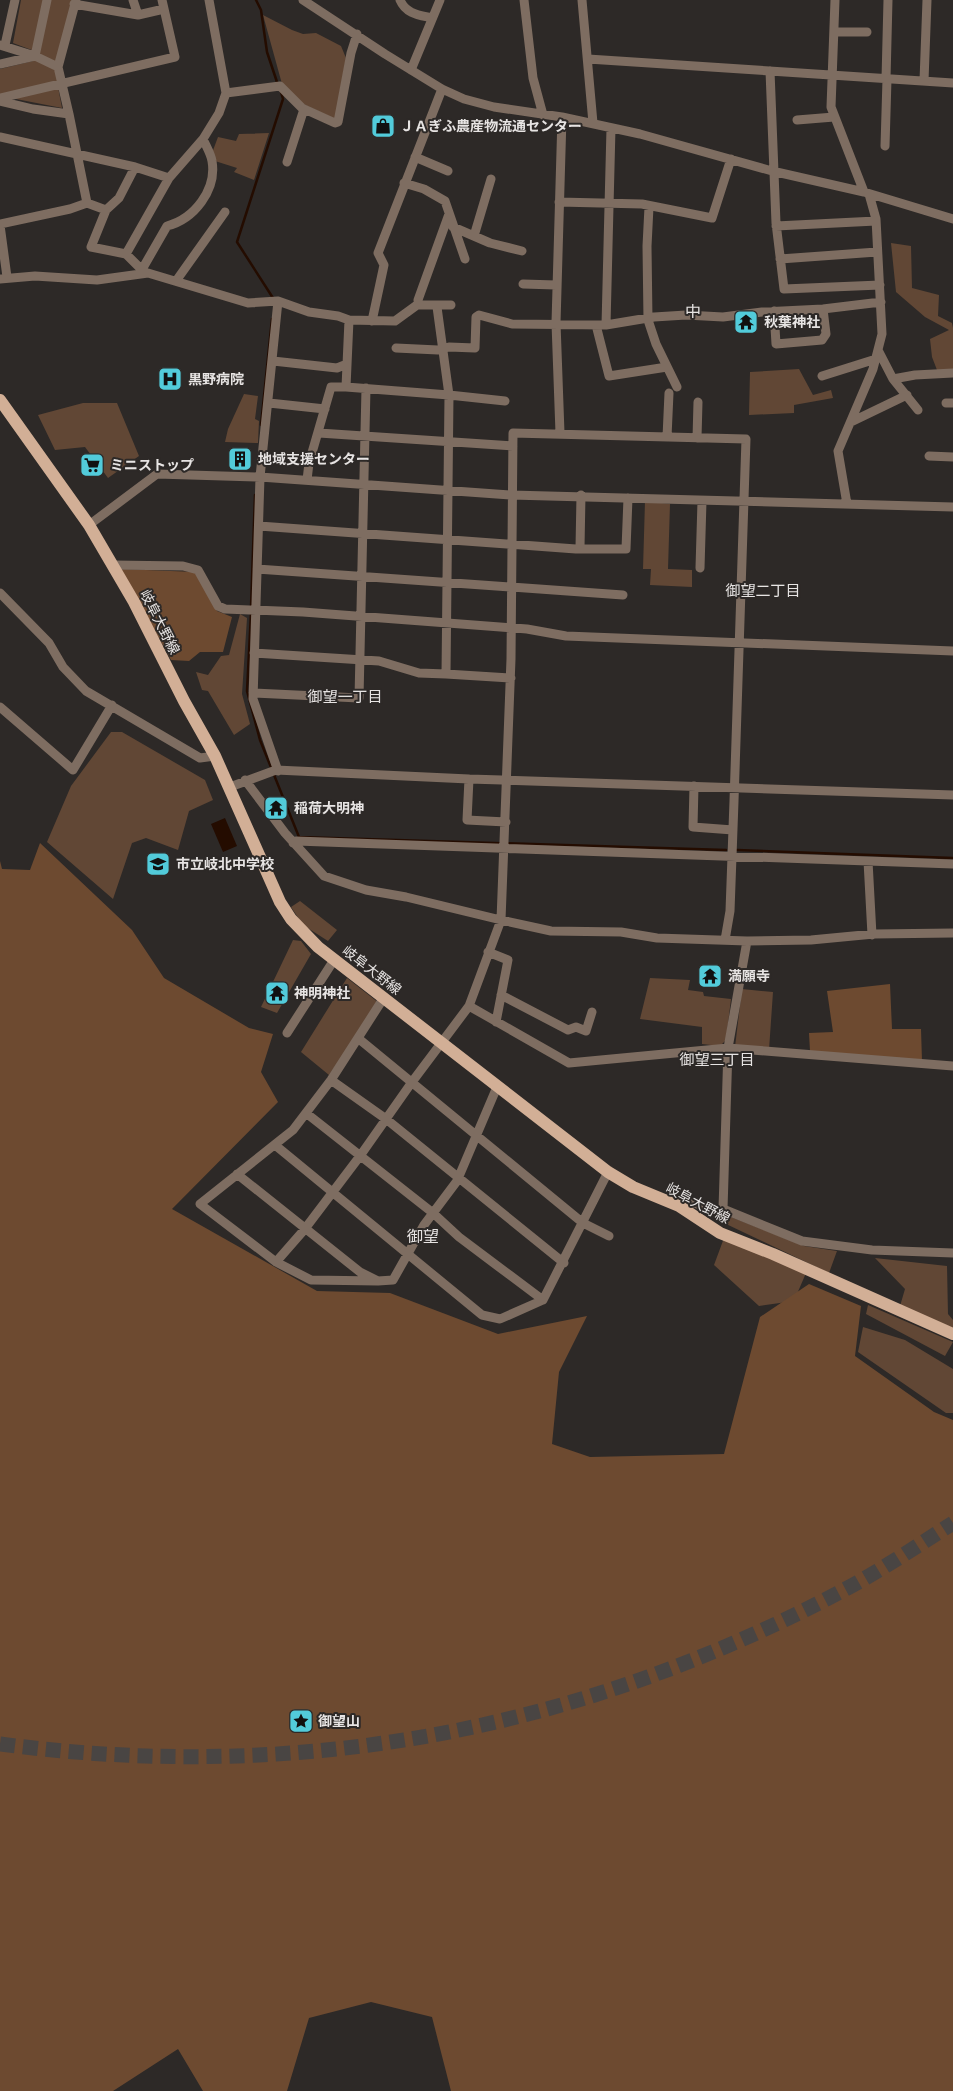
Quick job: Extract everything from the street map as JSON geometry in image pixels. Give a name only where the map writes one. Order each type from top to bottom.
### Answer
[{"type":"main road","name":"岐阜大野線","points":[[0,400],[89,525],[113,565],[215,756],[284,909],[297,926],[334,960],[384,1000],[608,1172],[633,1187],[679,1206],[720,1233],[773,1254],[953,1334]]},
{"type":"street","points":[[15,0],[2,45],[35,56],[58,67]]},
{"type":"street","points":[[35,56],[48,0]]},
{"type":"street","points":[[134,0],[138,15]]},
{"type":"street","points":[[126,254],[169,178],[203,139],[219,113],[226,93],[208,0]]},
{"type":"street","points":[[400,0],[403,8],[411,13],[432,18]]},
{"type":"street","points":[[411,70],[440,0]]},
{"type":"street","points":[[524,0],[533,78],[543,114]]},
{"type":"street","points":[[582,0],[593,123]]},
{"type":"street","points":[[836,0],[831,107],[876,221],[882,334],[877,355],[838,451],[847,504]]},
{"type":"street","points":[[885,146],[888,0]]},
{"type":"street","points":[[924,81],[926,0]]},
{"type":"street","points":[[309,1],[317,11],[357,34],[442,89],[464,99],[494,107],[593,123],[866,193],[953,219]]},
{"type":"street","points":[[0,100],[61,84],[175,57],[163,4],[138,15],[75,2],[58,67],[61,84],[69,114],[87,203]]},
{"type":"street","points":[[834,32],[867,32]]},
{"type":"street","points":[[226,93],[280,86],[304,109],[335,123],[338,122],[351,53],[357,34]]},
{"type":"street","points":[[0,64],[35,56]]},
{"type":"street","points":[[588,59],[953,82]]},
{"type":"street","points":[[770,71],[772,170],[776,226],[784,289],[880,285]]},
{"type":"street","points":[[372,321],[384,265],[378,253],[442,89]]},
{"type":"street","points":[[0,100],[33,109],[69,114]]},
{"type":"street","points":[[287,162],[304,109]]},
{"type":"street","points":[[560,434],[556,285],[562,117]]},
{"type":"street","points":[[797,120],[834,117]]},
{"type":"street","points":[[606,325],[611,128]]},
{"type":"street","points":[[0,136],[135,166],[169,178]]},
{"type":"street","points":[[141,271],[167,226],[180,223],[199,205],[212,185],[212,160],[203,139]]},
{"type":"street","points":[[415,156],[448,171]]},
{"type":"street","points":[[559,202],[642,204],[712,218],[731,159]]},
{"type":"street","points":[[135,166],[119,198],[106,210],[91,247],[126,254],[141,271]]},
{"type":"street","points":[[474,236],[491,178]]},
{"type":"street","points":[[404,183],[424,189],[445,201],[464,259]]},
{"type":"street","points":[[106,210],[87,203],[70,209],[0,224],[4,278],[35,276],[97,280],[141,271],[248,303],[278,301],[309,312],[338,316],[350,320],[395,321],[420,305],[438,307],[452,305]]},
{"type":"street","points":[[650,207],[647,246],[648,320],[656,344],[677,387]]},
{"type":"street","points":[[176,281],[225,212]]},
{"type":"street","points":[[420,305],[418,300],[449,214]]},
{"type":"street","points":[[776,226],[876,221]]},
{"type":"street","points":[[453,227],[490,243],[522,251]]},
{"type":"street","points":[[780,259],[877,252]]},
{"type":"street","points":[[523,284],[556,285]]},
{"type":"street","points":[[278,301],[260,477],[253,693],[253,699],[278,771]]},
{"type":"street","points":[[396,348],[438,350],[443,348],[475,348],[476,317],[480,315],[512,324],[606,325],[648,320],[654,317],[686,315],[723,317],[881,302]]},
{"type":"street","points":[[438,307],[449,396],[446,674]]},
{"type":"street","points":[[774,311],[776,344],[822,340],[826,334],[823,309]]},
{"type":"street","points":[[346,387],[350,320]]},
{"type":"street","points":[[596,325],[609,376],[667,367]]},
{"type":"street","points":[[822,376],[877,355]]},
{"type":"street","points":[[877,355],[893,379],[918,410]]},
{"type":"street","points":[[273,361],[337,368],[347,364]]},
{"type":"street","points":[[893,379],[915,375],[953,373]]},
{"type":"street","points":[[307,480],[309,463],[331,387],[366,388],[506,401]]},
{"type":"street","points":[[253,693],[359,698],[366,388]]},
{"type":"street","points":[[667,437],[669,393]]},
{"type":"street","points":[[851,422],[907,395]]},
{"type":"street","points":[[269,402],[325,409]]},
{"type":"street","points":[[697,438],[698,402]]},
{"type":"street","points":[[319,433],[513,446]]},
{"type":"street","points":[[276,1262],[332,1194],[469,1006],[501,920],[511,678],[513,433],[746,439],[730,911],[725,940]]},
{"type":"street","points":[[929,456],[953,457]]},
{"type":"street","points":[[89,525],[157,474],[260,477],[511,495],[564,497],[581,495],[702,501],[953,507]]},
{"type":"street","points":[[580,548],[581,495]]},
{"type":"street","points":[[259,526],[511,544],[626,549],[628,498]]},
{"type":"street","points":[[700,568],[702,501]]},
{"type":"street","points":[[113,565],[183,566],[198,570],[218,606],[225,609],[527,629],[566,636],[739,645],[953,651]]},
{"type":"street","points":[[258,569],[623,595]]},
{"type":"street","points":[[0,593],[49,643],[63,667],[86,692],[112,705],[200,758],[215,756]]},
{"type":"street","points":[[254,653],[380,661],[419,673],[511,678]]},
{"type":"street","points":[[0,707],[73,770],[112,705]]},
{"type":"street","points":[[230,787],[245,780],[278,771],[953,795]]},
{"type":"street","points":[[469,779],[467,820],[506,822]]},
{"type":"street","points":[[245,780],[293,844],[324,876],[340,883],[551,931],[621,932],[657,938],[747,941],[811,940],[872,934],[953,933]]},
{"type":"street","points":[[694,786],[693,827],[733,830]]},
{"type":"street","points":[[293,844],[296,841],[953,864]]},
{"type":"street","points":[[868,861],[872,934]]},
{"type":"street","points":[[722,1209],[728,1048],[747,941]]},
{"type":"street","points":[[488,952],[508,960],[496,1022]]},
{"type":"street","points":[[287,1033],[334,960]]},
{"type":"street","points":[[501,996],[568,1030],[576,1027],[586,1030],[592,1012]]},
{"type":"street","points":[[384,1000],[331,1080],[293,1130],[200,1204],[276,1262],[311,1280],[393,1280],[433,1213],[459,1178],[475,1135],[497,1087]]},
{"type":"street","points":[[469,1006],[568,1063],[728,1048],[953,1066]]},
{"type":"street","points":[[359,1039],[583,1223],[609,1236]]},
{"type":"street","points":[[331,1080],[386,1119],[564,1263]]},
{"type":"street","points":[[306,1113],[433,1213],[459,1237],[543,1300]]},
{"type":"street","points":[[275,1145],[482,1316],[500,1319],[543,1300],[564,1263],[608,1172]]},
{"type":"street","points":[[237,1174],[304,1230],[360,1272],[378,1281]]},
{"type":"street","points":[[679,1206],[695,1203],[716,1213],[722,1209]]},
{"type":"street","points":[[722,1209],[802,1241],[864,1249],[953,1253]]},
{"type":"shaded area","points":[[21,0],[72,0],[58,82],[0,95],[0,69],[33,61],[37,52],[13,43]]},
{"type":"shaded area","points":[[263,15],[292,30],[303,34],[316,33],[341,46],[346,58],[335,119],[301,103],[282,84]]},
{"type":"shaded area","points":[[58,87],[62,108],[16,99],[15,95]]},
{"type":"shaded area","points":[[269,133],[254,180],[234,172],[237,168],[215,161],[212,153],[218,137],[236,141],[239,134]]},
{"type":"shaded area","points":[[891,243],[911,246],[912,288],[939,295],[938,316],[952,323],[953,328],[953,371],[937,370],[932,357],[930,339],[949,330],[925,317],[896,292]]},
{"type":"shaded area","points":[[799,369],[813,395],[831,390],[833,398],[794,405],[794,413],[749,415],[750,372]]},
{"type":"shaded area","points":[[244,394],[258,396],[255,419],[259,421],[258,443],[225,442],[228,429]]},
{"type":"shaded area","points":[[83,403],[117,403],[139,456],[108,478],[85,447],[55,450],[38,415]]},
{"type":"shaded area","points":[[645,501],[670,504],[668,569],[692,570],[692,587],[650,585],[651,569],[643,569]]},
{"type":"shaded area","points":[[121,569],[196,572],[217,611],[232,617],[223,652],[200,652],[189,661],[171,660]]},
{"type":"shaded area","points":[[240,614],[247,618],[242,694],[250,724],[234,735],[208,691],[202,690],[196,672],[208,675],[221,656],[229,655]]},
{"type":"shaded area","points":[[111,732],[122,732],[205,780],[213,800],[189,811],[178,850],[146,838],[132,843],[113,899],[47,842],[71,786]]},
{"type":"shaded area","points":[[225,818],[237,846],[223,852],[211,824]]},
{"type":"shaded area","points":[[40,843],[132,930],[164,978],[249,1028],[273,1034],[261,1072],[278,1102],[172,1209],[317,1291],[390,1293],[498,1334],[587,1316],[559,1372],[552,1444],[590,1457],[724,1454],[760,1317],[809,1284],[861,1306],[855,1356],[934,1412],[953,1420],[953,2091],[451,2091],[432,2017],[371,2002],[309,2018],[287,2091],[203,2091],[178,2049],[113,2091],[0,2091],[0,861],[2,869],[30,870]]},
{"type":"shaded area","points":[[300,901],[337,930],[328,941],[303,925],[291,907]]},
{"type":"shaded area","points":[[293,940],[301,941],[311,954],[277,1013],[261,1007]]},
{"type":"shaded area","points":[[347,978],[379,1003],[329,1075],[301,1052]]},
{"type":"shaded area","points":[[650,978],[690,980],[688,990],[703,992],[704,996],[731,999],[726,1040],[720,1046],[702,1044],[702,1027],[640,1019]]},
{"type":"shaded area","points":[[890,984],[892,1029],[921,1029],[922,1061],[810,1051],[809,1033],[833,1032],[827,991]]},
{"type":"shaded area","points":[[742,989],[773,992],[769,1050],[735,1047]]},
{"type":"shaded area","points":[[726,1215],[804,1246],[837,1251],[829,1273],[724,1223]]},
{"type":"shaded area","points":[[724,1238],[806,1273],[794,1301],[759,1306],[714,1265]]},
{"type":"shaded area","points":[[875,1258],[947,1266],[948,1314],[953,1320],[953,1328],[900,1306],[905,1289]]},
{"type":"shaded area","points":[[868,1305],[953,1342],[945,1356],[866,1314]]},
{"type":"shaded area","points":[[863,1327],[905,1340],[953,1369],[953,1413],[946,1413],[858,1352]]},
{"type":"waterway","points":[[256,0],[261,10],[267,52],[278,85]]},
{"type":"waterway","points":[[273,298],[237,242],[283,99],[281,92]]},
{"type":"waterway","points":[[261,425],[272,319]]},
{"type":"waterway","points":[[251,607],[255,495]]},
{"type":"waterway","points":[[251,613],[247,691],[260,740],[299,837],[726,850]]},
{"type":"waterway","points":[[737,850],[953,858]]},
{"type":"tunnel","points":[[0,1744],[111,1754],[220,1756],[327,1750],[433,1735],[537,1712],[640,1680],[741,1640],[842,1591],[953,1523]]},
{"type":"place","name":"ＪＡぎふ農産物流通センター","points":[[383,126]]},
{"type":"place","name":"秋葉神社","points":[[746,322]]},
{"type":"place","name":"黒野病院","points":[[170,379]]},
{"type":"place","name":"地域支援センター","points":[[240,459]]},
{"type":"place","name":"ミニストップ","points":[[92,465]]},
{"type":"place","name":"稲荷大明神","points":[[276,808]]},
{"type":"place","name":"市立岐北中学校","points":[[158,864]]},
{"type":"place","name":"満願寺","points":[[710,976]]},
{"type":"place","name":"神明神社","points":[[277,993]]},
{"type":"place","name":"御望山","points":[[301,1721]]},
{"type":"district","name":"中","points":[[693,311]]},
{"type":"district","name":"御望二丁目","points":[[763,590]]},
{"type":"district","name":"御望一丁目","points":[[345,696]]},
{"type":"district","name":"御望三丁目","points":[[717,1059]]},
{"type":"district","name":"御望","points":[[423,1236]]}]
